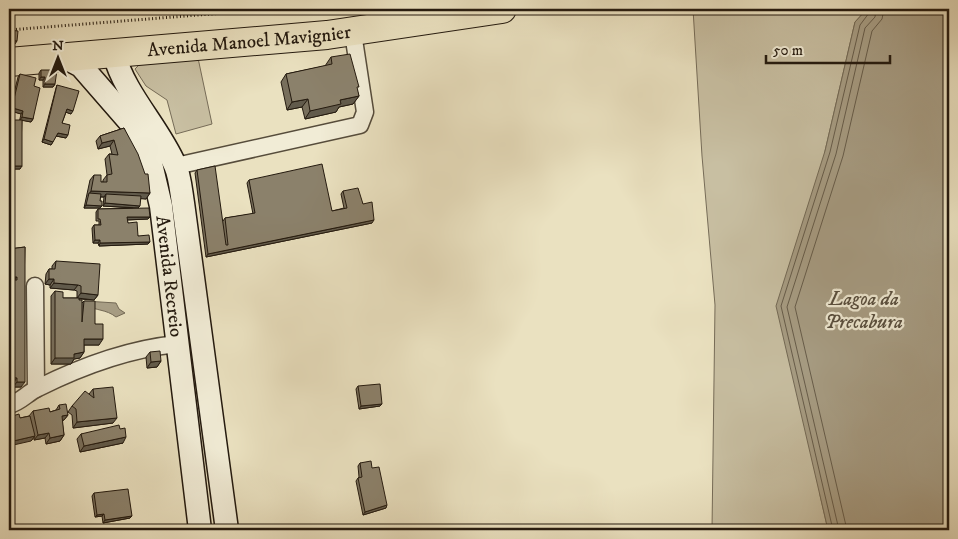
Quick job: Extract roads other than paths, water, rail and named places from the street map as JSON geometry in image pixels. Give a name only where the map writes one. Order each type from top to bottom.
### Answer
[{"type":"highway","name":"Avenida Manoel Mavignier","points":[[9,62],[353,33],[502,9]]},
{"type":"main road","name":"Avenida Recreio","points":[[114,54],[122,78],[150,120],[176,166],[183,202],[227,530]]},
{"type":"main road","name":"Avenida Recreio","points":[[64,58],[81,66],[93,78],[135,128],[149,155],[161,206],[200,530]]},
{"type":"main road","points":[[177,344],[201,339]]},
{"type":"street","points":[[176,166],[360,125],[365,112],[353,33]]},
{"type":"street","points":[[35,286],[36,389]]},
{"type":"street","points":[[9,405],[18,403],[36,389],[108,359],[138,349],[177,344]]},
{"type":"water","name":"Lagoa da Precabura","points":[[867,9],[949,9],[949,530],[828,530],[776,306],[825,151],[855,22]]},
{"type":"water","points":[[85,301],[116,303],[119,309],[125,313],[116,317],[86,305]]}]
